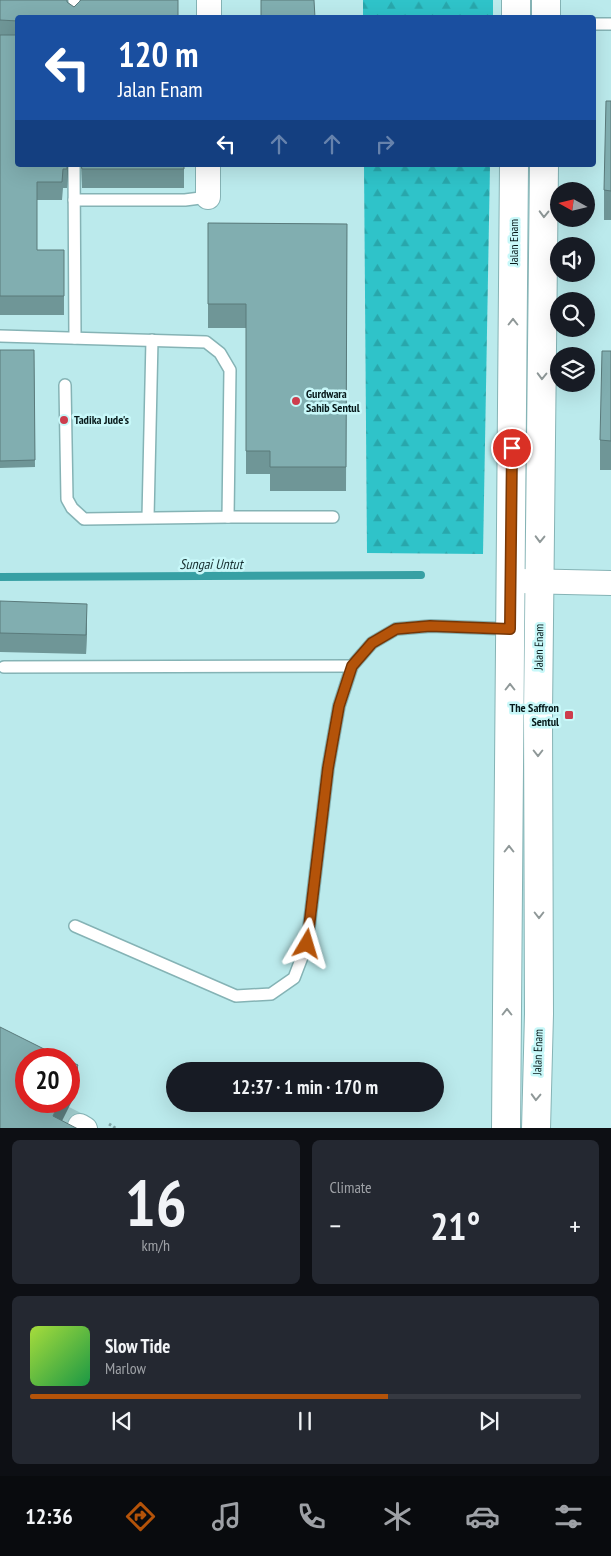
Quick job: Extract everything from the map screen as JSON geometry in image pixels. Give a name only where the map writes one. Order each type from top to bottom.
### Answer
[{"type":"main road","points":[[516,0],[516,15]]},
{"type":"main road","points":[[546,0],[546,15]]},
{"type":"main road","name":"Jalan Enam","points":[[514,167],[511,581],[525,629],[539,1014],[536,1128]]},
{"type":"main road","name":"Jalan Enam","points":[[506,1128],[525,629],[539,582],[544,167]]},
{"type":"street","points":[[209,0],[209,15]]},
{"type":"street","points":[[208,167],[208,197]]},
{"type":"street","points":[[511,581],[611,583]]},
{"type":"lane","points":[[74,0],[74,15]]},
{"type":"lane","points":[[596,24],[611,24]]},
{"type":"lane","points":[[74,167],[75,338]]},
{"type":"lane","points":[[74,200],[184,200],[208,197]]},
{"type":"lane","points":[[0,336],[206,342],[220,353],[230,370],[228,517]]},
{"type":"lane","points":[[148,517],[152,340]]},
{"type":"lane","points":[[65,385],[67,499],[72,508],[84,518],[333,517]]},
{"type":"lane","points":[[75,926],[236,996],[271,994],[294,978],[307,944],[328,768],[339,706],[352,666],[372,643],[396,629],[430,626],[525,629]]},
{"type":"lane","points":[[4,667],[352,666]]},
{"type":"green space","points":[[363,0],[493,0],[493,15],[363,15]]},
{"type":"green space","points":[[364,167],[490,167],[483,554],[367,553]]},
{"type":"building","points":[[0,0],[67,0],[74,7],[81,0],[178,0],[178,15],[15,15],[15,21],[0,20]]},
{"type":"building","points":[[261,0],[314,0],[315,15],[261,15]]},
{"type":"building","points":[[0,35],[15,35],[15,167],[67,167],[67,169],[63,169],[62,182],[37,182],[37,250],[64,250],[64,296],[0,296]]},
{"type":"building","points":[[606,101],[611,101],[611,191],[604,190]]},
{"type":"building","points":[[82,167],[184,167],[184,169],[82,169]]},
{"type":"building","name":"Gurdwara Sahib Sentul","points":[[208,223],[347,224],[346,467],[270,467],[270,451],[246,451],[246,304],[208,304]]},
{"type":"building","points":[[0,350],[34,350],[35,460],[0,461]]},
{"type":"building","points":[[602,351],[611,351],[611,441],[600,440]]},
{"type":"building","points":[[0,601],[87,604],[86,635],[0,633]]},
{"type":"building","points":[[0,1027],[42,1048],[15,1048],[15,1113],[54,1113],[53,1116],[76,1128],[0,1128]]},
{"type":"waterway","name":"Sungai Untut","points":[[0,577],[421,575]]},
{"type":"tunnel","points":[[55,1113],[80,1126]]},
{"type":"place","name":"Gurdwara Sahib Sentul","points":[[296,401]]},
{"type":"place","name":"Tadika Jude's","points":[[64,420]]},
{"type":"place","name":"The Saffron Sentul","points":[[569,715]]},
{"type":"route","points":[[307,944],[328,768],[339,706],[352,666],[372,643],[396,629],[430,626],[510,629],[512,448]]}]
